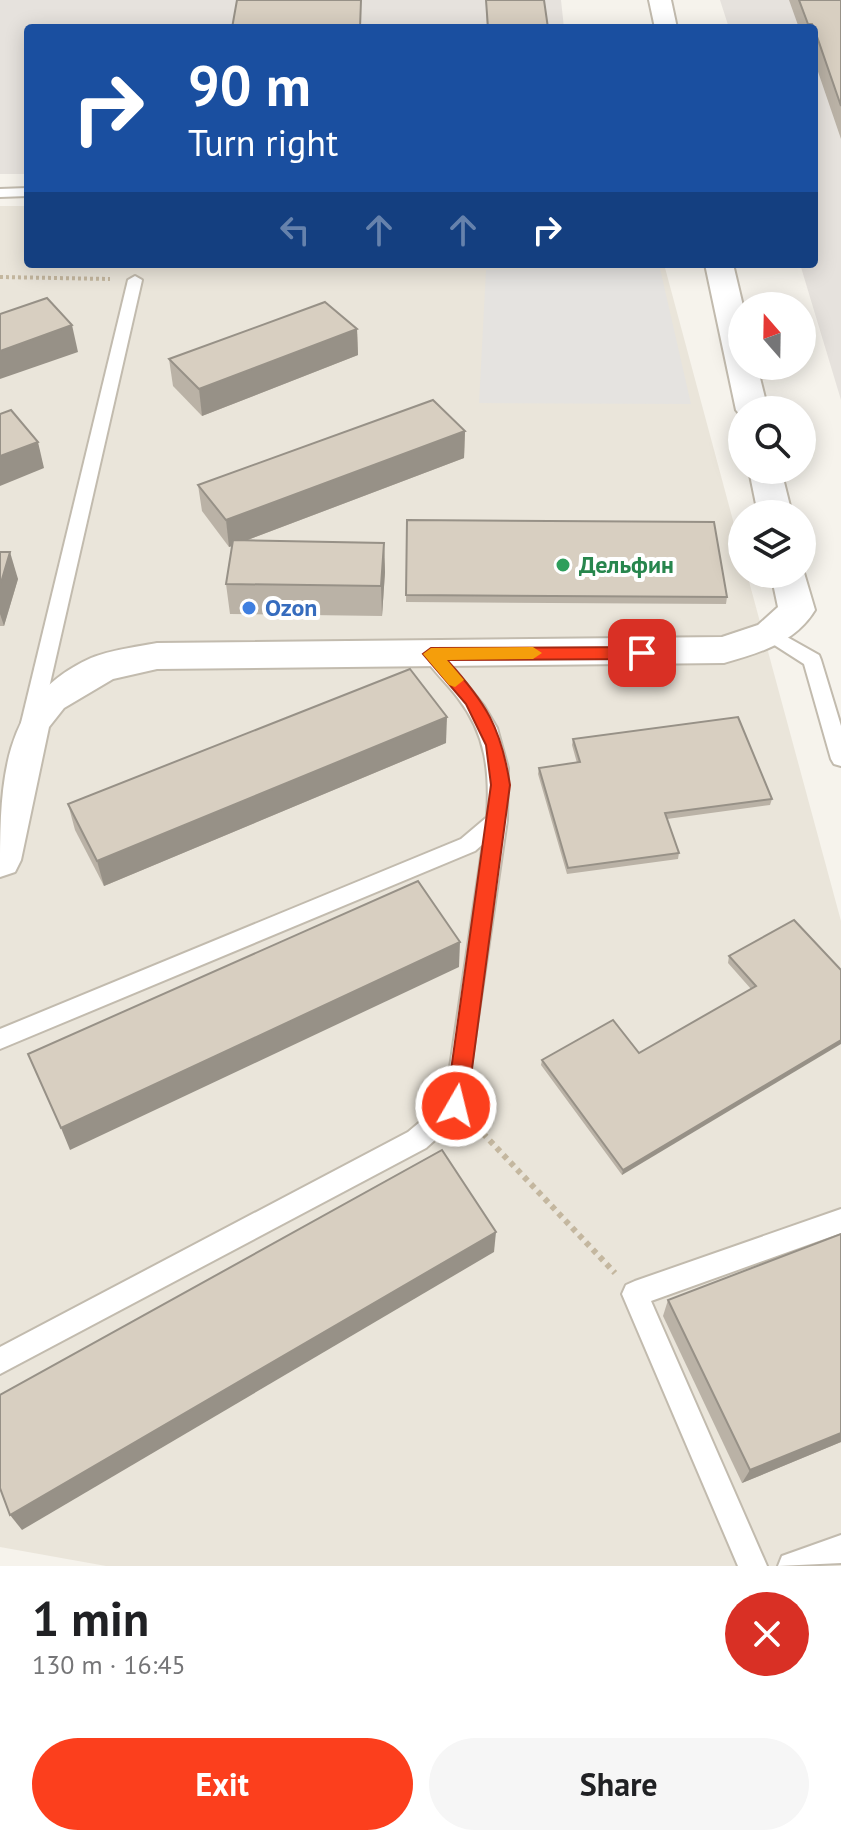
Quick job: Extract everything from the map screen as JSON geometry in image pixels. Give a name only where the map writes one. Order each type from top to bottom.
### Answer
[{"type":"street","points":[[660,0],[665,24]]},
{"type":"street","points":[[720,268],[728,304]]},
{"type":"street","points":[[0,860],[31,723],[51,698],[102,668],[157,656],[724,650],[771,634],[797,610],[792,588]]},
{"type":"lane","points":[[0,193],[24,192]]},
{"type":"lane","points":[[31,723],[135,280]]},
{"type":"lane","points":[[771,634],[812,660],[841,759]]},
{"type":"lane","points":[[0,1361],[417,1140],[456,1106],[501,785],[495,745],[473,701],[431,654]]},
{"type":"lane","points":[[0,1039],[468,845],[497,820]]},
{"type":"lane","points":[[753,1566],[635,1294],[841,1221]]},
{"type":"lane","points":[[792,1566],[841,1549]]},
{"type":"path","points":[[0,277],[135,280]]},
{"type":"path","points":[[456,1106],[635,1294]]},
{"type":"shaded area","points":[[0,0],[561,0],[564,24],[24,24],[24,174],[0,174]]},
{"type":"shaded area","points":[[720,0],[841,0],[841,400],[816,317],[816,292],[808,292],[801,268],[818,268],[818,24],[728,24]]},
{"type":"shaded area","points":[[0,206],[24,206],[24,268],[665,268],[728,502],[728,588],[751,588],[841,921],[841,1566],[106,1566],[0,1547]]},
{"type":"shaded area","points":[[660,268],[691,404],[479,403],[486,270]]},
{"type":"building","points":[[237,0],[361,0],[360,24],[233,24]]},
{"type":"building","points":[[486,0],[544,0],[547,24],[488,24]]},
{"type":"building","points":[[799,0],[841,0],[841,106],[818,40],[818,24],[808,24]]},
{"type":"building","points":[[47,298],[72,325],[0,351],[0,314]]},
{"type":"building","points":[[325,302],[357,329],[199,389],[169,359]]},
{"type":"building","points":[[433,400],[465,431],[226,520],[198,485]]},
{"type":"building","points":[[11,410],[38,442],[0,456],[0,414]]},
{"type":"building","name":"Дельфин","points":[[407,520],[714,522],[727,597],[406,595]]},
{"type":"building","points":[[233,540],[384,543],[381,586],[226,584]]},
{"type":"building","points":[[0,552],[10,552],[0,586]]},
{"type":"building","points":[[410,669],[447,717],[97,861],[68,804]]},
{"type":"building","points":[[738,717],[772,799],[665,813],[679,853],[568,868],[539,768],[580,762],[573,739]]},
{"type":"building","points":[[418,881],[460,942],[61,1128],[28,1054]]},
{"type":"building","points":[[794,920],[841,970],[841,1040],[623,1170],[542,1060],[613,1020],[639,1053],[756,986],[729,956]]},
{"type":"building","points":[[442,1150],[496,1232],[10,1515],[0,1488],[0,1395]]},
{"type":"building","points":[[841,1234],[841,1433],[750,1470],[668,1300]]},
{"type":"slow traffic","points":[[455,680],[431,654],[533,653]]},
{"type":"place","name":"Дельфин","points":[[563,565]]},
{"type":"place","name":"Ozon","points":[[249,608]]},
{"type":"route","points":[[456,1106],[501,785],[495,745],[473,701],[431,654],[642,653]]}]
